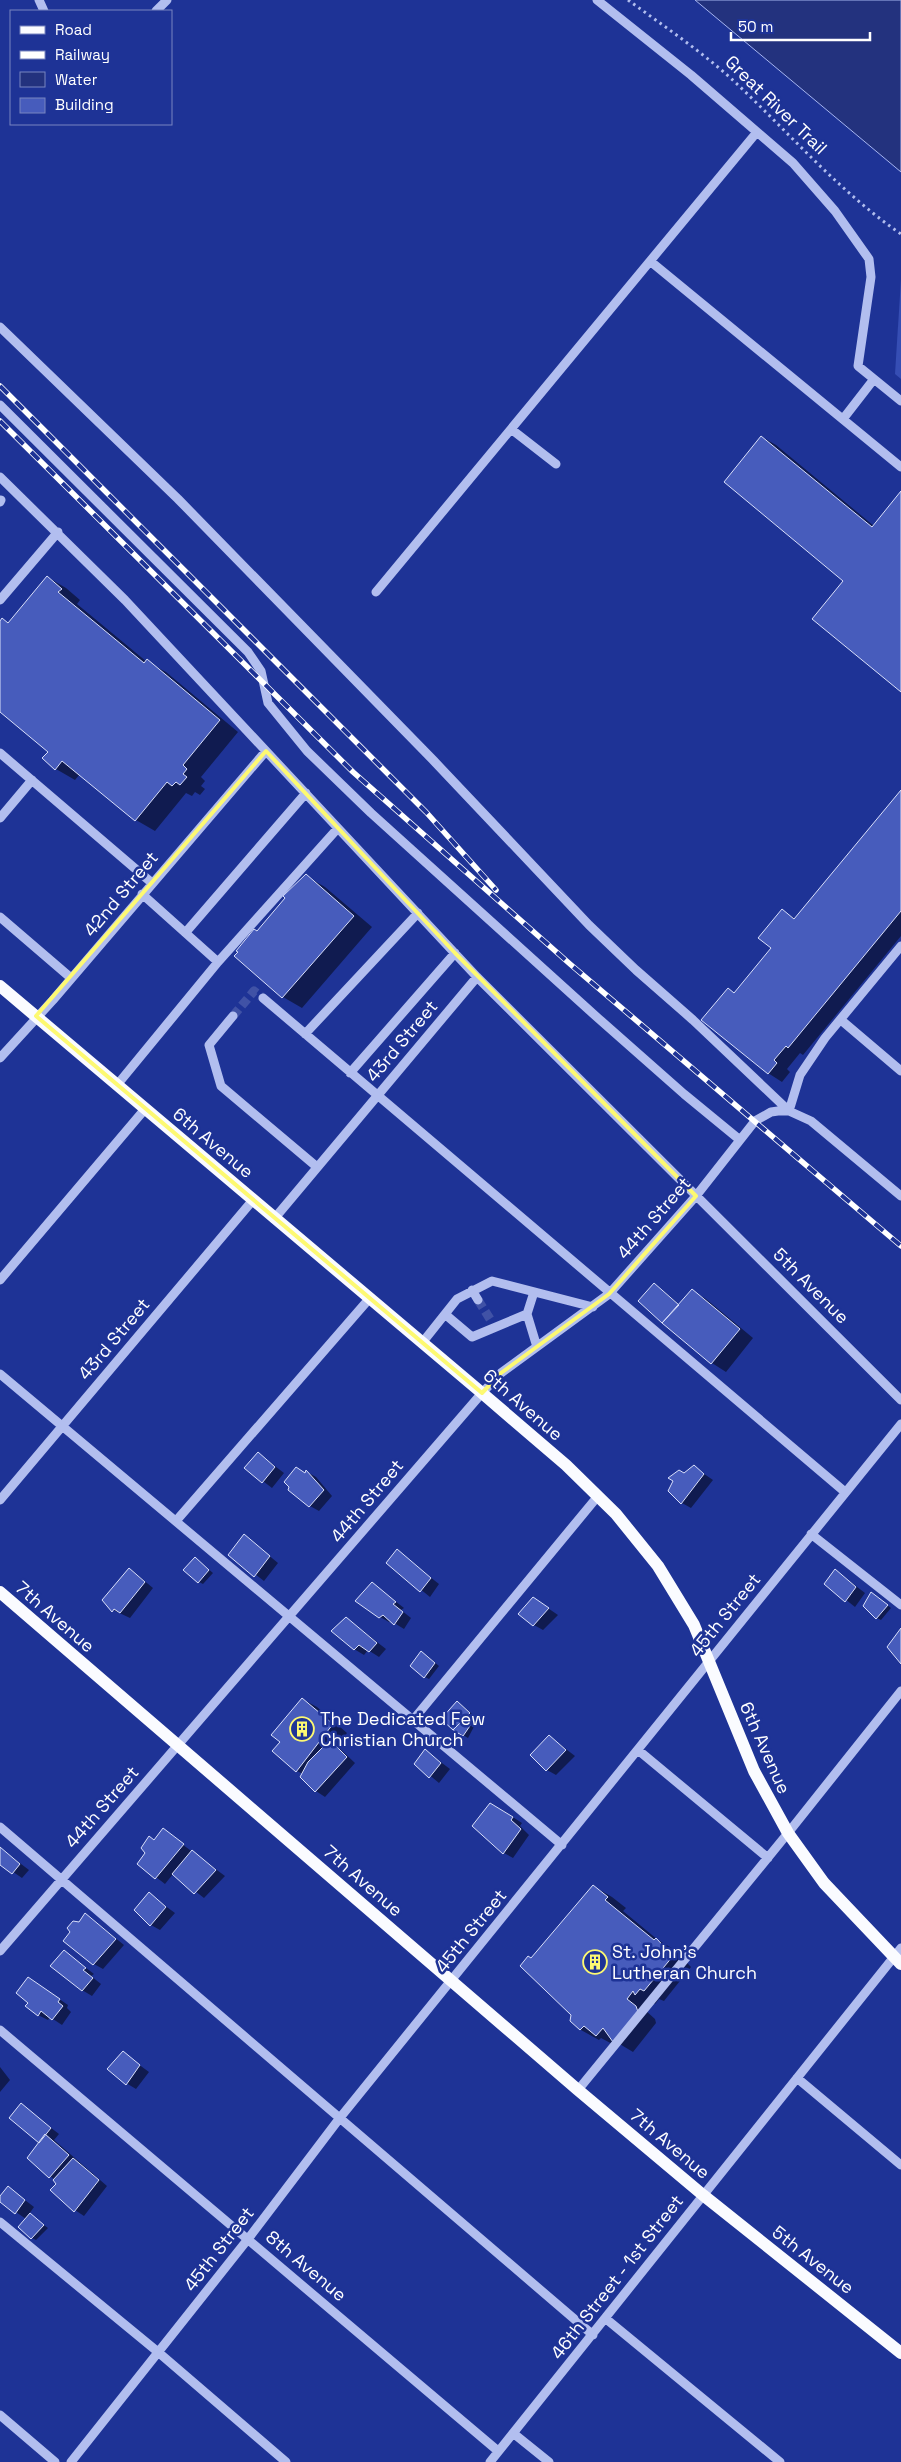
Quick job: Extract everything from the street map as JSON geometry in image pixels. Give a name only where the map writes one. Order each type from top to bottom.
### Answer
[{"type":"main road","name":"6th Avenue","points":[[0,986],[482,1393],[598,1496],[638,1539],[678,1596],[694,1625],[754,1771],[788,1833],[824,1883],[899,1956]]},
{"type":"main road","name":"7th Avenue","points":[[0,1592],[578,2090],[703,2195]]},
{"type":"main road","name":"5th Avenue","points":[[703,2195],[901,2353]]},
{"type":"street","points":[[157,10],[167,0]]},
{"type":"street","points":[[597,0],[691,75],[793,163],[835,211],[869,259],[871,277],[858,366],[901,401]]},
{"type":"street","points":[[376,592],[757,132]]},
{"type":"street","points":[[650,262],[901,467]]},
{"type":"street","points":[[0,327],[178,499],[427,754],[589,925],[789,1111],[811,1121],[901,1196]]},
{"type":"street","points":[[843,419],[874,379]]},
{"type":"street","points":[[0,405],[248,652],[261,671],[268,703],[307,751],[371,813],[599,1019],[684,1094],[722,1123],[740,1140]]},
{"type":"street","points":[[511,429],[556,464]]},
{"type":"street","name":"5th Avenue","points":[[0,477],[125,600],[455,954],[901,1400]]},
{"type":"street","points":[[0,600],[58,532]]},
{"type":"street","name":"42nd Street","points":[[0,1058],[266,751]]},
{"type":"street","points":[[0,753],[152,883]]},
{"type":"street","points":[[0,818],[32,780]]},
{"type":"street","points":[[186,932],[306,793]]},
{"type":"street","points":[[117,1085],[218,962],[338,828]]},
{"type":"street","points":[[142,894],[218,962]]},
{"type":"street","points":[[305,1034],[418,913]]},
{"type":"street","points":[[0,917],[71,978]]},
{"type":"street","points":[[789,1111],[800,1075],[825,1038],[901,946]]},
{"type":"street","points":[[350,1073],[455,954]]},
{"type":"street","name":"43rd Street","points":[[274,1219],[478,977]]},
{"type":"street","points":[[263,998],[609,1294],[845,1492]]},
{"type":"street","points":[[233,1016],[209,1044],[221,1086],[317,1167]]},
{"type":"street","points":[[841,1020],[901,1071]]},
{"type":"street","points":[[0,1280],[145,1109]]},
{"type":"street","name":"44th Street","points":[[0,1951],[482,1393],[501,1374],[609,1294],[696,1196],[755,1121],[771,1112],[789,1111]]},
{"type":"street","name":"43rd Street","points":[[0,1500],[253,1200]]},
{"type":"street","points":[[422,1343],[457,1299],[492,1281],[593,1307]]},
{"type":"street","points":[[472,1290],[478,1300]]},
{"type":"street","points":[[534,1292],[527,1314],[537,1347]]},
{"type":"street","points":[[176,1521],[369,1299]]},
{"type":"street","points":[[446,1315],[472,1337],[492,1323],[527,1314]]},
{"type":"street","points":[[0,1374],[562,1845]]},
{"type":"street","name":"45th Street","points":[[70,2462],[248,2239],[339,2119],[901,1424]]},
{"type":"street","points":[[413,1720],[598,1496]]},
{"type":"street","points":[[811,1534],[901,1604]]},
{"type":"street","points":[[578,2090],[768,1858],[901,1691]]},
{"type":"street","points":[[638,1750],[768,1858]]},
{"type":"street","points":[[0,1827],[593,2335]]},
{"type":"street","name":"46th Street - 1st Street","points":[[490,2462],[797,2078],[899,1956]]},
{"type":"street","name":"8th Avenue","points":[[0,2030],[498,2451]]},
{"type":"street","points":[[797,2078],[901,2165]]},
{"type":"street","points":[[0,2222],[158,2352],[286,2462]]},
{"type":"street","points":[[605,2318],[780,2462]]},
{"type":"street","points":[[0,2415],[56,2462]]},
{"type":"street","points":[[514,2432],[549,2462]]},
{"type":"path","name":"Great River Trail","points":[[628,0],[738,84],[827,172],[868,209],[901,234]]},
{"type":"highlighted area","points":[[266,751],[455,953],[696,1196],[609,1294],[501,1373],[482,1393],[36,1016]]},
{"type":"shaded area","points":[[901,279],[901,379],[895,374]]},
{"type":"water","points":[[695,0],[901,0],[901,172]]},
{"type":"building","points":[[761,436],[872,527],[901,491],[901,692],[812,619],[843,581],[724,482]]},
{"type":"building","points":[[47,576],[62,589],[58,592],[144,663],[147,659],[220,720],[183,765],[187,769],[183,774],[187,777],[180,785],[176,782],[172,786],[167,782],[135,821],[62,761],[55,770],[42,758],[48,752],[0,712],[0,621],[2,618],[8,623]]},
{"type":"building","points":[[901,790],[901,911],[788,1048],[786,1046],[774,1060],[777,1063],[768,1074],[701,1020],[728,988],[734,993],[771,948],[758,938],[782,909],[794,919]]},
{"type":"building","points":[[306,874],[354,916],[282,998],[234,956],[254,929],[257,931],[285,898],[283,896]]},
{"type":"building","points":[[654,1283],[679,1305],[662,1323],[638,1301]]},
{"type":"building","points":[[692,1289],[740,1329],[711,1364],[662,1323]]},
{"type":"building","points":[[258,1452],[275,1467],[262,1483],[244,1468]]},
{"type":"building","points":[[694,1465],[704,1474],[681,1504],[668,1491],[673,1481],[668,1478],[679,1470],[684,1473]]},
{"type":"building","points":[[296,1467],[305,1473],[306,1470],[324,1490],[309,1507],[288,1490],[289,1487],[284,1482]]},
{"type":"building","points":[[244,1534],[270,1556],[254,1577],[228,1555]]},
{"type":"building","points":[[397,1549],[431,1578],[420,1592],[386,1563]]},
{"type":"building","points":[[195,1557],[209,1570],[198,1583],[183,1570]]},
{"type":"building","points":[[129,1568],[145,1582],[120,1613],[114,1609],[112,1612],[102,1600]]},
{"type":"building","points":[[835,1569],[856,1587],[845,1602],[824,1584]]},
{"type":"building","points":[[372,1582],[396,1602],[393,1604],[403,1612],[394,1625],[383,1615],[379,1618],[355,1601]]},
{"type":"building","points":[[871,1592],[888,1605],[876,1619],[863,1606]]},
{"type":"building","points":[[533,1597],[549,1608],[533,1626],[518,1614]]},
{"type":"building","points":[[346,1617],[377,1643],[369,1652],[359,1645],[354,1650],[331,1631]]},
{"type":"building","points":[[901,1628],[901,1664],[887,1647]]},
{"type":"building","points":[[421,1651],[435,1663],[424,1678],[410,1666]]},
{"type":"building","name":"The Dedicated Few Christian Church","points":[[302,1698],[333,1724],[296,1772],[272,1751],[280,1742],[271,1735]]},
{"type":"building","points":[[457,1701],[470,1713],[453,1730],[441,1719]]},
{"type":"building","points":[[466,1717],[474,1720],[463,1736],[453,1730]]},
{"type":"building","points":[[549,1735],[566,1750],[546,1771],[530,1755]]},
{"type":"building","points":[[330,1740],[347,1757],[315,1792],[300,1777],[308,1762]]},
{"type":"building","points":[[425,1749],[441,1763],[429,1778],[414,1764]]},
{"type":"building","points":[[490,1803],[513,1817],[511,1820],[521,1829],[503,1854],[472,1826]]},
{"type":"building","points":[[163,1828],[184,1844],[155,1879],[137,1864],[145,1853],[141,1848],[149,1836],[154,1840]]},
{"type":"building","points":[[0,1847],[20,1864],[12,1874],[0,1865]]},
{"type":"building","points":[[192,1850],[216,1870],[194,1894],[172,1874]]},
{"type":"building","name":"St. John's Lutheran Church","points":[[593,1885],[608,1897],[605,1900],[654,1940],[656,1938],[673,1956],[644,1991],[640,1989],[635,1995],[633,1991],[627,1999],[636,2006],[638,2012],[613,2042],[603,2028],[596,2036],[584,2026],[580,2030],[570,2021],[571,2015],[520,1966],[528,1956],[531,1958]]},
{"type":"building","points":[[149,1892],[166,1907],[150,1926],[134,1910]]},
{"type":"building","points":[[85,1913],[116,1939],[93,1965],[63,1941],[70,1932],[67,1928],[73,1921],[79,1922]]},
{"type":"building","points":[[64,1950],[86,1968],[83,1970],[93,1978],[82,1991],[50,1966]]},
{"type":"building","points":[[28,1977],[60,1999],[58,2002],[63,2006],[52,2020],[41,2011],[38,2016],[25,2006],[28,2003],[16,1993]]},
{"type":"building","points":[[123,2051],[140,2065],[126,2085],[107,2069]]},
{"type":"building","points":[[21,2103],[51,2128],[39,2143],[9,2118]]},
{"type":"building","points":[[45,2134],[69,2155],[49,2178],[27,2158]]},
{"type":"building","points":[[73,2158],[99,2180],[74,2212],[50,2190],[56,2184],[53,2180]]},
{"type":"building","points":[[8,2186],[25,2200],[15,2214],[0,2202],[0,2196]]},
{"type":"building","points":[[30,2213],[44,2225],[31,2239],[18,2227]]},
{"type":"tunnel","points":[[233,1016],[254,991],[263,998]]},
{"type":"tunnel","points":[[478,1300],[490,1319]]},
{"type":"railway","points":[[0,386],[426,812],[496,890]]},
{"type":"railway","points":[[0,421],[353,772],[570,964],[901,1246]]},
{"type":"place","name":"The Dedicated Few Christian Church","points":[[302,1729]]},
{"type":"place","name":"St. John's Lutheran Church","points":[[595,1962]]}]
